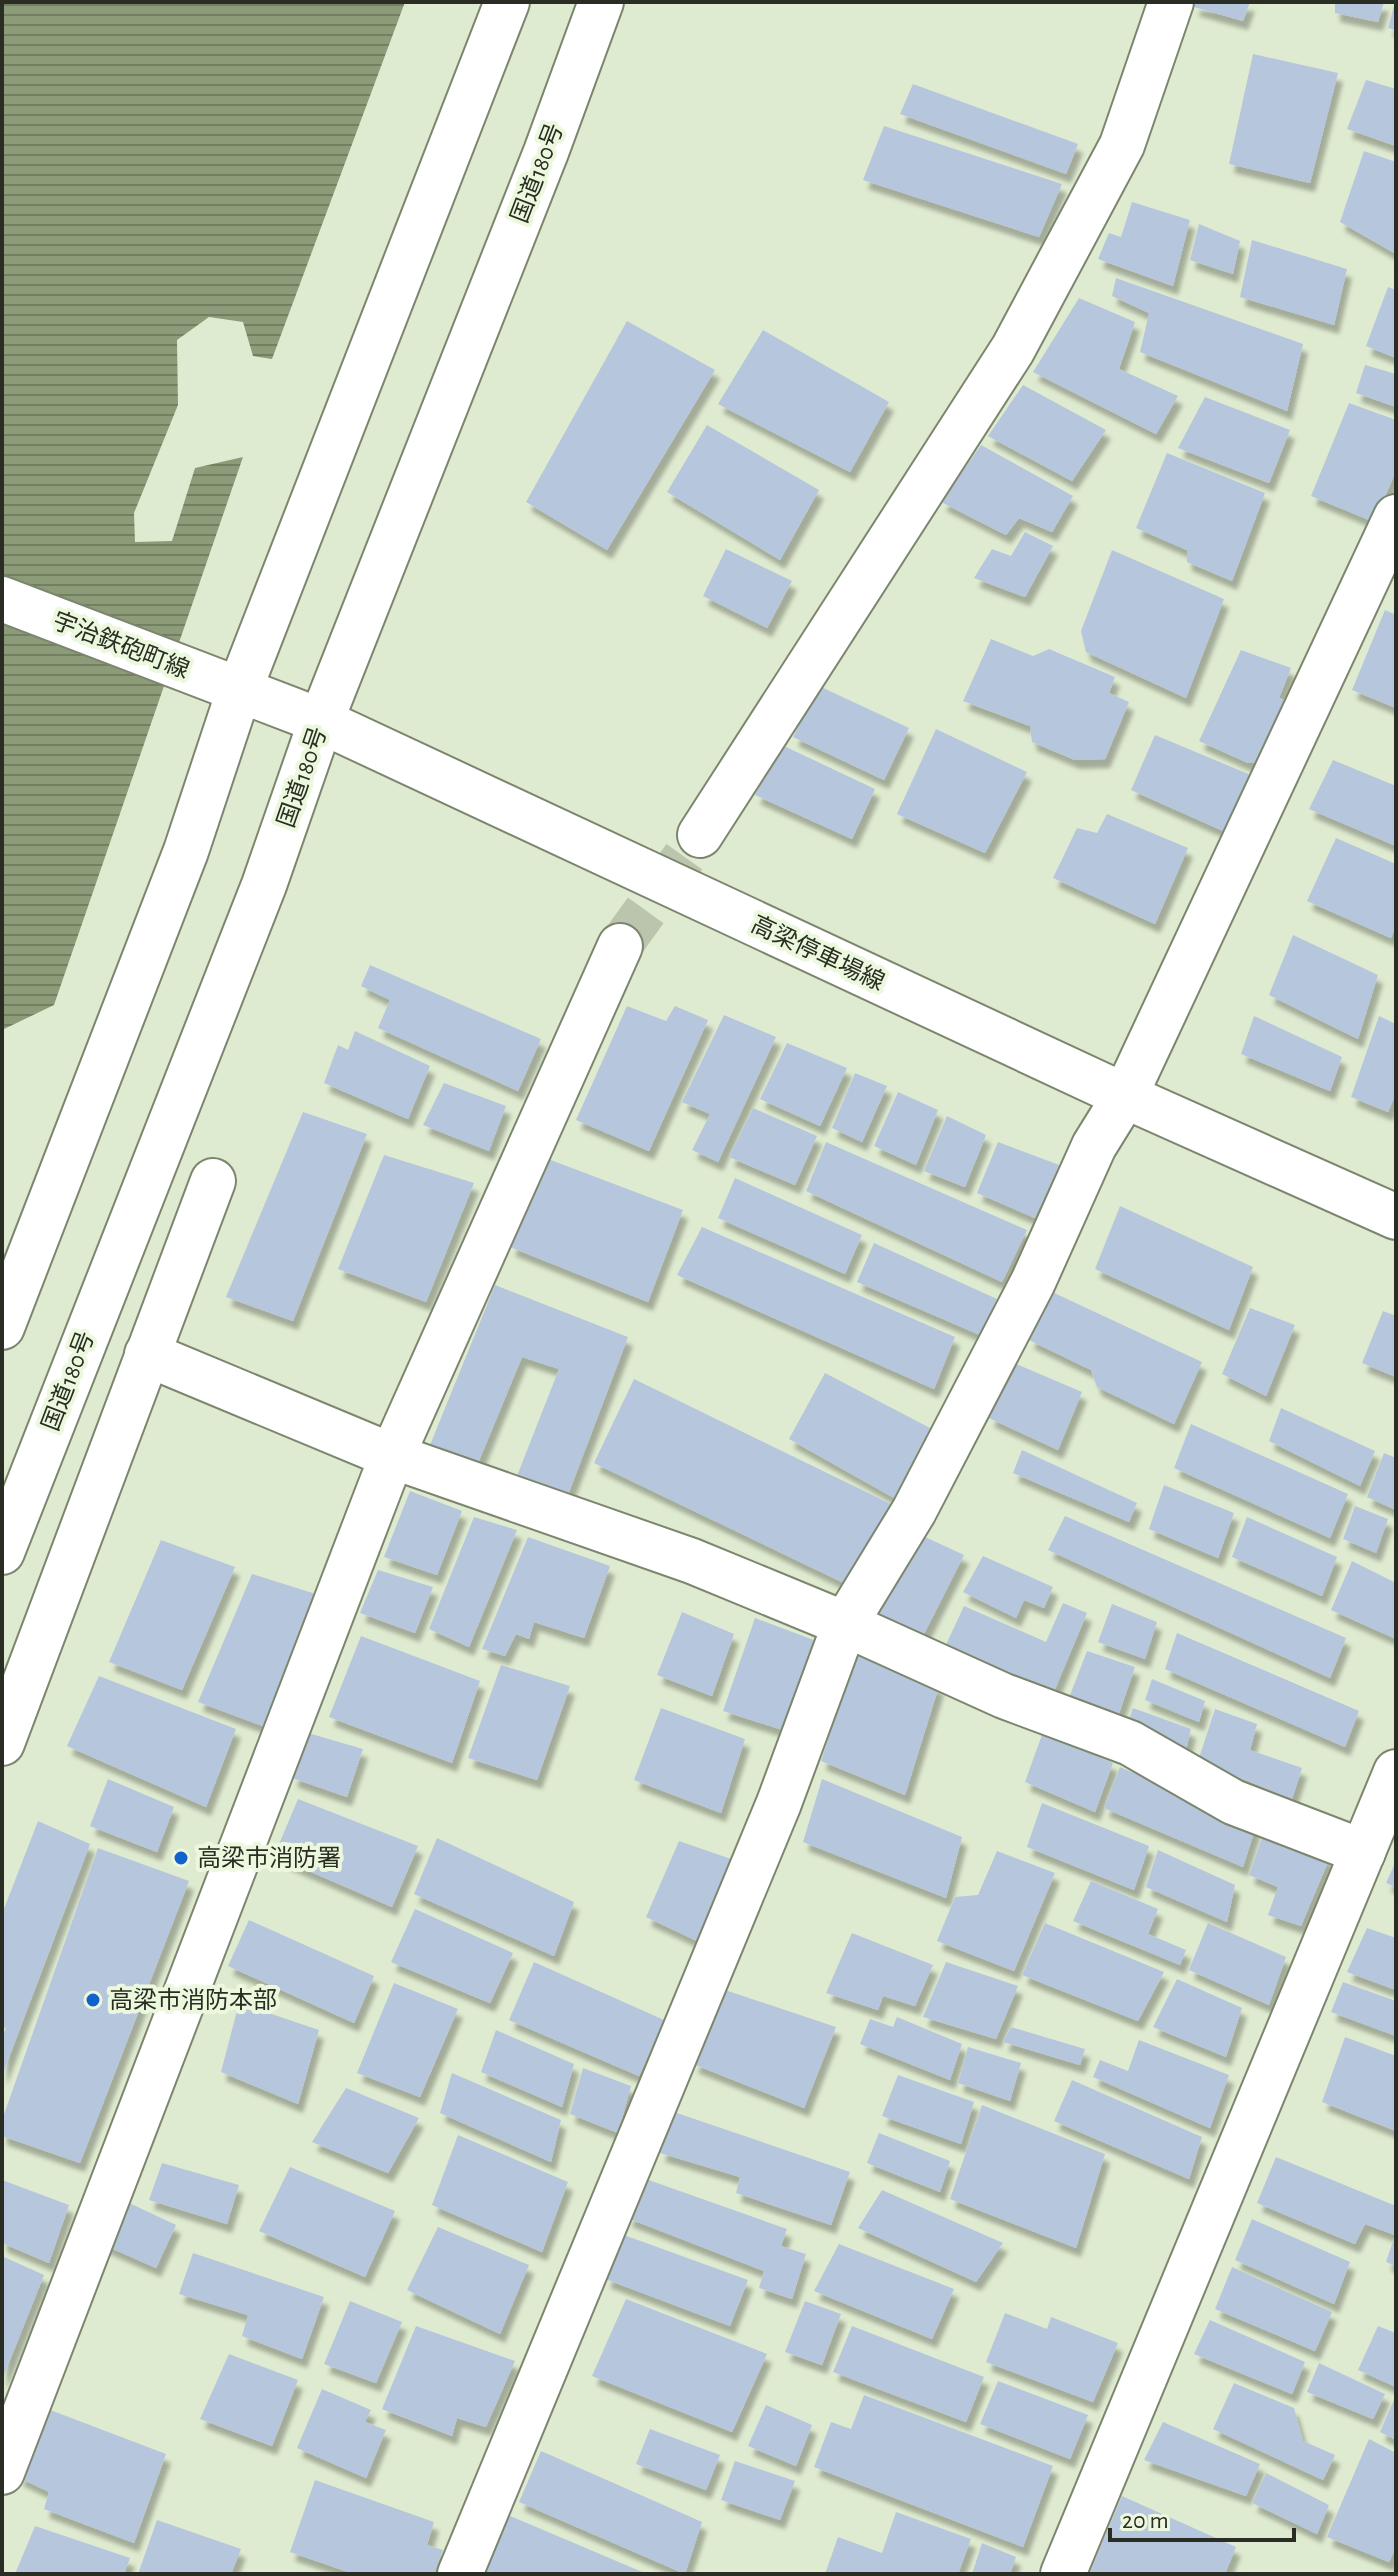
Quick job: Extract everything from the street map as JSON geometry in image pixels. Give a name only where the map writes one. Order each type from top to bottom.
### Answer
[{"type":"main road","points":[[2,1327],[186,851],[239,691],[507,2]]},
{"type":"main road","name":"国道180号","points":[[2,1552],[264,885],[321,721],[546,152],[601,2]]},
{"type":"main road","points":[[700,835],[1013,349],[1122,145],[1171,2]]},
{"type":"main road","points":[[460,2574],[779,1803],[845,1624],[914,1511],[1033,1282],[1094,1146],[1125,1096],[1396,517]]},
{"type":"main road","name":"宇治鉄砲町線","points":[[2,599],[239,691]]},
{"type":"main road","name":"高梁停車場線","points":[[239,691],[321,721],[1125,1096],[1396,1217]]},
{"type":"main road","points":[[2,2472],[392,1456],[620,946]]},
{"type":"main road","points":[[2,1743],[213,1181]]},
{"type":"main road","points":[[147,1354],[392,1456],[692,1561],[845,1624],[1004,1696],[1130,1743],[1233,1802],[1363,1852]]},
{"type":"main road","points":[[1063,2574],[1396,1772]]},
{"type":"shaded area","points":[[2,2],[405,2],[272,359],[253,356],[243,322],[209,317],[177,340],[178,405],[134,513],[135,542],[172,541],[195,468],[243,457],[54,1005],[2,1030]]},
{"type":"building","points":[[1195,2],[1250,2],[1243,21],[1194,7]]},
{"type":"building","points":[[1335,2],[1384,2],[1378,22],[1335,13]]},
{"type":"building","points":[[1396,2],[1396,30],[1388,28]]},
{"type":"building","points":[[1253,54],[1338,73],[1310,183],[1229,164]]},
{"type":"building","points":[[1366,80],[1396,89],[1396,146],[1347,129]]},
{"type":"building","points":[[913,84],[1078,144],[1066,174],[900,114]]},
{"type":"building","points":[[884,126],[1062,184],[1039,237],[863,180]]},
{"type":"building","points":[[1364,151],[1396,162],[1396,254],[1340,222]]},
{"type":"building","points":[[1132,202],[1190,220],[1173,286],[1098,259],[1109,233],[1121,237]]},
{"type":"building","points":[[1199,224],[1240,241],[1233,274],[1190,260]]},
{"type":"building","points":[[1252,240],[1347,269],[1334,325],[1240,297]]},
{"type":"building","points":[[1116,278],[1303,344],[1287,411],[1140,352],[1149,313],[1112,296]]},
{"type":"building","points":[[1388,287],[1396,290],[1396,358],[1366,346]]},
{"type":"building","points":[[1079,298],[1135,322],[1119,369],[1178,396],[1156,434],[1033,372]]},
{"type":"building","points":[[627,321],[715,370],[607,550],[526,502]]},
{"type":"building","points":[[763,330],[889,402],[850,472],[718,404]]},
{"type":"building","points":[[1365,365],[1396,374],[1396,407],[1356,393]]},
{"type":"building","points":[[1023,385],[1106,430],[1072,481],[988,436]]},
{"type":"building","points":[[1205,397],[1290,430],[1269,483],[1178,448]]},
{"type":"building","points":[[1349,403],[1396,420],[1396,471],[1374,522],[1311,496]]},
{"type":"building","points":[[707,425],[819,490],[780,560],[667,492]]},
{"type":"building","points":[[981,445],[1073,496],[1052,532],[1019,518],[1006,535],[941,502]]},
{"type":"building","points":[[1167,453],[1265,493],[1232,581],[1187,562],[1187,550],[1136,528]]},
{"type":"building","points":[[1025,532],[1053,546],[1025,597],[974,578],[992,549],[1011,556]]},
{"type":"building","points":[[726,549],[792,581],[767,628],[703,596]]},
{"type":"building","points":[[1112,550],[1224,599],[1186,698],[1086,652],[1081,631]]},
{"type":"building","points":[[1385,610],[1396,615],[1396,708],[1352,690]]},
{"type":"building","points":[[991,639],[1033,656],[1049,649],[1115,677],[1109,693],[1129,702],[1105,759],[1075,760],[1032,742],[1030,726],[963,701]]},
{"type":"building","points":[[1241,650],[1291,668],[1279,698],[1296,704],[1270,760],[1248,763],[1199,741]]},
{"type":"building","points":[[819,686],[909,728],[884,780],[793,737]]},
{"type":"building","points":[[936,729],[1027,772],[985,853],[897,814]]},
{"type":"building","points":[[1155,735],[1258,778],[1230,834],[1131,790]]},
{"type":"building","points":[[782,745],[875,789],[852,839],[755,795]]},
{"type":"building","points":[[1333,760],[1396,786],[1396,846],[1309,809]]},
{"type":"building","points":[[1107,814],[1188,848],[1155,924],[1053,878],[1077,828],[1097,833]]},
{"type":"building","points":[[1336,838],[1396,864],[1396,925],[1391,938],[1307,901]]},
{"type":"building","points":[[1293,935],[1378,975],[1358,1039],[1269,995]]},
{"type":"building","points":[[370,965],[541,1039],[518,1091],[378,1028],[390,1000],[361,986]]},
{"type":"building","points":[[627,1006],[666,1021],[675,1006],[708,1020],[649,1151],[576,1120]]},
{"type":"building","points":[[724,1015],[776,1037],[718,1162],[692,1150],[710,1114],[682,1102]]},
{"type":"building","points":[[1254,1016],[1342,1057],[1330,1091],[1241,1054]]},
{"type":"building","points":[[1379,1016],[1396,1024],[1396,1093],[1388,1112],[1351,1097]]},
{"type":"building","points":[[355,1031],[430,1066],[408,1119],[324,1083],[338,1045],[348,1050]]},
{"type":"building","points":[[787,1043],[847,1068],[820,1126],[760,1099]]},
{"type":"building","points":[[855,1073],[887,1086],[862,1142],[832,1128]]},
{"type":"building","points":[[444,1083],[506,1106],[489,1151],[423,1125]]},
{"type":"building","points":[[898,1092],[938,1110],[916,1165],[874,1146]]},
{"type":"building","points":[[753,1108],[817,1136],[795,1185],[729,1157]]},
{"type":"building","points":[[303,1112],[367,1134],[293,1321],[226,1297]]},
{"type":"building","points":[[947,1116],[986,1135],[965,1187],[924,1171]]},
{"type":"building","points":[[826,1142],[1027,1230],[1002,1282],[806,1191]]},
{"type":"building","points":[[998,1142],[1059,1165],[1035,1218],[977,1193]]},
{"type":"building","points":[[384,1155],[474,1183],[426,1302],[338,1269]]},
{"type":"building","points":[[548,1159],[683,1210],[648,1302],[510,1247]]},
{"type":"building","points":[[735,1178],[862,1235],[845,1274],[718,1218]]},
{"type":"building","points":[[1120,1206],[1253,1267],[1229,1330],[1095,1269]]},
{"type":"building","points":[[702,1227],[955,1337],[934,1389],[677,1275]]},
{"type":"building","points":[[874,1243],[997,1299],[980,1335],[857,1282]]},
{"type":"building","points":[[495,1285],[628,1337],[566,1500],[515,1481],[559,1369],[522,1357],[476,1468],[428,1450]]},
{"type":"building","points":[[1050,1291],[1202,1362],[1174,1424],[1097,1387],[1091,1370],[1029,1340]]},
{"type":"building","points":[[1250,1308],[1295,1325],[1266,1396],[1222,1374]]},
{"type":"building","points":[[1383,1311],[1396,1316],[1396,1377],[1362,1363]]},
{"type":"building","points":[[1014,1363],[1082,1392],[1058,1450],[989,1418]]},
{"type":"building","points":[[825,1373],[930,1428],[894,1498],[789,1439]]},
{"type":"building","points":[[634,1379],[891,1504],[846,1584],[594,1463]]},
{"type":"building","points":[[1281,1408],[1375,1451],[1360,1486],[1269,1441]]},
{"type":"building","points":[[1191,1424],[1348,1494],[1330,1538],[1174,1468]]},
{"type":"building","points":[[1022,1450],[1137,1503],[1129,1522],[1013,1473]]},
{"type":"building","points":[[1384,1453],[1396,1458],[1396,1510],[1367,1497]]},
{"type":"building","points":[[1164,1485],[1234,1513],[1218,1558],[1149,1529]]},
{"type":"building","points":[[410,1491],[462,1511],[437,1575],[384,1557]]},
{"type":"building","points":[[1355,1506],[1388,1519],[1376,1553],[1343,1539]]},
{"type":"building","points":[[1065,1516],[1346,1638],[1330,1678],[1048,1550]]},
{"type":"building","points":[[474,1517],[517,1530],[469,1647],[429,1629]]},
{"type":"building","points":[[1247,1517],[1337,1557],[1322,1596],[1232,1557]]},
{"type":"building","points":[[923,1536],[964,1555],[924,1634],[878,1613]]},
{"type":"building","points":[[528,1537],[610,1566],[584,1638],[534,1622],[529,1639],[516,1634],[505,1656],[482,1649]]},
{"type":"building","points":[[161,1540],[235,1567],[182,1690],[109,1662]]},
{"type":"building","points":[[983,1556],[1053,1587],[1044,1608],[1024,1600],[1016,1618],[963,1592]]},
{"type":"building","points":[[1352,1561],[1396,1583],[1396,1639],[1331,1610]]},
{"type":"building","points":[[378,1570],[433,1587],[415,1633],[360,1613]]},
{"type":"building","points":[[252,1574],[319,1595],[263,1726],[198,1702]]},
{"type":"building","points":[[1063,1603],[1087,1613],[1053,1694],[945,1647],[964,1606],[1046,1642]]},
{"type":"building","points":[[1112,1604],[1157,1622],[1145,1659],[1098,1642]]},
{"type":"building","points":[[682,1612],[734,1634],[712,1696],[657,1675]]},
{"type":"building","points":[[755,1618],[819,1642],[789,1732],[723,1711]]},
{"type":"building","points":[[1177,1633],[1359,1711],[1345,1747],[1165,1669]]},
{"type":"building","points":[[361,1636],[480,1681],[452,1763],[329,1717]]},
{"type":"building","points":[[1087,1651],[1135,1667],[1115,1725],[1067,1703]]},
{"type":"building","points":[[856,1653],[939,1686],[905,1795],[821,1761]]},
{"type":"building","points":[[501,1665],[570,1686],[537,1780],[468,1758]]},
{"type":"building","points":[[99,1676],[236,1729],[206,1807],[67,1746]]},
{"type":"building","points":[[1152,1679],[1205,1701],[1199,1722],[1145,1700]]},
{"type":"building","points":[[661,1708],[745,1739],[721,1813],[634,1780]]},
{"type":"building","points":[[1133,1708],[1191,1729],[1185,1754],[1126,1729]]},
{"type":"building","points":[[1215,1709],[1257,1724],[1250,1750],[1302,1768],[1292,1799],[1198,1761]]},
{"type":"building","points":[[1043,1732],[1113,1763],[1095,1812],[1025,1782]]},
{"type":"building","points":[[308,1733],[363,1749],[347,1797],[292,1778]]},
{"type":"building","points":[[1120,1767],[1256,1826],[1243,1867],[1104,1808]]},
{"type":"building","points":[[108,1779],[174,1807],[157,1852],[90,1826]]},
{"type":"building","points":[[822,1779],[962,1837],[946,1898],[803,1842]]},
{"type":"building","points":[[298,1799],[418,1846],[392,1907],[274,1856]]},
{"type":"building","points":[[1042,1803],[1149,1846],[1134,1890],[1027,1847]]},
{"type":"building","points":[[38,1821],[90,1844],[2,2076],[2,2038],[6,2028],[2,2027],[2,1914]]},
{"type":"building","points":[[1264,1832],[1330,1857],[1301,1926],[1268,1915],[1278,1887],[1249,1875]]},
{"type":"building","points":[[437,1838],[574,1902],[554,1956],[414,1894]]},
{"type":"building","points":[[679,1841],[731,1859],[697,1941],[646,1917]]},
{"type":"building","name":"高梁市消防本部","points":[[98,1848],[189,1881],[80,2163],[2,2136],[2,2120]]},
{"type":"building","points":[[1158,1850],[1235,1885],[1227,1922],[1146,1887]]},
{"type":"building","points":[[997,1851],[1055,1873],[1014,1971],[937,1941],[955,1897],[978,1895]]},
{"type":"building","points":[[1396,1861],[1396,1887],[1386,1883]]},
{"type":"building","points":[[1091,1881],[1158,1909],[1148,1934],[1186,1950],[1180,1965],[1073,1921]]},
{"type":"building","points":[[415,1909],[513,1953],[490,2003],[391,1962]]},
{"type":"building","points":[[249,1920],[374,1976],[354,2023],[228,1966]]},
{"type":"building","points":[[1045,1923],[1164,1972],[1138,2021],[1022,1975]]},
{"type":"building","points":[[1208,1923],[1286,1957],[1269,2005],[1189,1970]]},
{"type":"building","points":[[1367,1928],[1396,1938],[1396,1990],[1347,1972]]},
{"type":"building","points":[[852,1933],[933,1965],[915,2006],[883,1996],[878,2010],[826,1993]]},
{"type":"building","points":[[534,1962],[664,2020],[639,2076],[509,2020]]},
{"type":"building","points":[[946,1962],[1018,1986],[996,2039],[923,2017]]},
{"type":"building","points":[[1177,1979],[1242,2008],[1226,2057],[1153,2027]]},
{"type":"building","points":[[1343,1982],[1396,2001],[1396,2036],[1331,2012]]},
{"type":"building","points":[[394,1983],[458,2009],[420,2097],[357,2073]]},
{"type":"building","points":[[725,1990],[836,2027],[804,2108],[693,2064]]},
{"type":"building","points":[[239,2003],[319,2030],[298,2104],[221,2072]]},
{"type":"building","points":[[897,2017],[962,2044],[950,2080],[860,2044],[870,2019],[893,2027]]},
{"type":"building","points":[[1011,2027],[1085,2049],[1080,2065],[1003,2042]]},
{"type":"building","points":[[496,2030],[574,2064],[562,2107],[481,2072]]},
{"type":"building","points":[[1345,2037],[1396,2056],[1396,2131],[1322,2102]]},
{"type":"building","points":[[1139,2040],[1229,2075],[1210,2128],[1093,2077],[1100,2060],[1128,2071]]},
{"type":"building","points":[[968,2047],[1021,2063],[1010,2101],[958,2083]]},
{"type":"building","points":[[583,2068],[631,2086],[618,2133],[570,2114]]},
{"type":"building","points":[[452,2073],[561,2120],[551,2162],[440,2113]]},
{"type":"building","points":[[898,2075],[974,2102],[961,2144],[882,2116]]},
{"type":"building","points":[[1072,2080],[1202,2137],[1189,2179],[1054,2121]]},
{"type":"building","points":[[346,2088],[419,2118],[388,2173],[312,2142]]},
{"type":"building","points":[[982,2105],[1105,2154],[1076,2248],[950,2199]]},
{"type":"building","points":[[674,2112],[850,2172],[831,2225],[736,2193],[740,2177],[660,2153]]},
{"type":"building","points":[[879,2133],[950,2161],[940,2192],[867,2163]]},
{"type":"building","points":[[458,2135],[568,2182],[542,2252],[432,2205]]},
{"type":"building","points":[[1276,2157],[1396,2206],[1396,2266],[1386,2262],[1395,2235],[1365,2224],[1355,2244],[1257,2203]]},
{"type":"building","points":[[162,2163],[239,2185],[227,2224],[149,2200]]},
{"type":"building","points":[[290,2167],[395,2211],[365,2277],[259,2231]]},
{"type":"building","points":[[643,2178],[787,2229],[781,2246],[806,2254],[792,2299],[759,2288],[764,2271],[627,2218]]},
{"type":"building","points":[[2,2180],[69,2205],[49,2263],[2,2243]]},
{"type":"building","points":[[882,2190],[1003,2243],[976,2282],[858,2228]]},
{"type":"building","points":[[123,2200],[176,2225],[156,2268],[102,2244]]},
{"type":"building","points":[[1252,2219],[1350,2262],[1334,2304],[1235,2260]]},
{"type":"building","points":[[438,2227],[529,2265],[500,2334],[407,2290]]},
{"type":"building","points":[[624,2235],[748,2280],[730,2326],[605,2279]]},
{"type":"building","points":[[839,2244],[954,2289],[932,2339],[814,2291]]},
{"type":"building","points":[[193,2253],[324,2297],[302,2359],[242,2336],[248,2315],[179,2294]]},
{"type":"building","points":[[2,2256],[44,2275],[2,2380]]},
{"type":"building","points":[[1232,2267],[1332,2312],[1315,2351],[1215,2309]]},
{"type":"building","points":[[626,2299],[767,2354],[732,2432],[592,2376]]},
{"type":"building","points":[[350,2301],[402,2322],[376,2383],[324,2364]]},
{"type":"building","points":[[805,2301],[841,2314],[822,2365],[785,2352]]},
{"type":"building","points":[[1005,2313],[1047,2329],[1051,2317],[1118,2343],[1093,2402],[986,2362]]},
{"type":"building","points":[[1210,2320],[1305,2362],[1292,2394],[1194,2354]]},
{"type":"building","points":[[416,2326],[515,2361],[486,2427],[457,2418],[452,2436],[382,2409]]},
{"type":"building","points":[[852,2326],[984,2377],[966,2422],[833,2372]]},
{"type":"building","points":[[1378,2326],[1396,2333],[1396,2387],[1358,2370]]},
{"type":"building","points":[[229,2354],[298,2380],[272,2446],[200,2419]]},
{"type":"building","points":[[1319,2363],[1385,2394],[1373,2419],[1307,2392]]},
{"type":"building","points":[[998,2381],[1088,2415],[1070,2459],[980,2424]]},
{"type":"building","points":[[1234,2383],[1294,2408],[1303,2441],[1335,2455],[1323,2480],[1213,2429]]},
{"type":"building","points":[[322,2389],[371,2410],[365,2422],[386,2430],[366,2478],[297,2448]]},
{"type":"building","points":[[864,2395],[1053,2466],[1023,2547],[814,2467],[831,2422],[851,2429]]},
{"type":"building","points":[[1396,2395],[1396,2440],[1380,2432]]},
{"type":"building","points":[[766,2405],[812,2425],[796,2466],[748,2446]]},
{"type":"building","points":[[45,2408],[166,2454],[134,2543],[44,2509],[49,2492],[18,2477]]},
{"type":"building","points":[[1163,2422],[1260,2464],[1246,2496],[1144,2460]]},
{"type":"building","points":[[650,2429],[720,2455],[706,2490],[636,2464]]},
{"type":"building","points":[[1369,2439],[1396,2453],[1396,2547],[1389,2562],[1327,2537]]},
{"type":"building","points":[[541,2451],[702,2522],[685,2574],[519,2502]]},
{"type":"building","points":[[735,2461],[795,2481],[780,2520],[721,2500]]},
{"type":"building","points":[[1266,2473],[1329,2505],[1317,2534],[1252,2503]]},
{"type":"building","points":[[315,2480],[434,2522],[427,2545],[443,2550],[434,2574],[354,2574],[290,2552]]},
{"type":"building","points":[[1122,2496],[1236,2547],[1225,2574],[1089,2574]]},
{"type":"building","points":[[896,2512],[971,2539],[958,2574],[825,2574],[838,2537],[882,2553]]},
{"type":"building","points":[[508,2515],[647,2574],[484,2574]]},
{"type":"building","points":[[157,2520],[241,2549],[231,2574],[138,2574]]},
{"type":"building","points":[[35,2526],[130,2558],[124,2574],[15,2574]]},
{"type":"building","points":[[982,2543],[1016,2557],[1010,2574],[972,2574]]},
{"type":"tunnel","points":[[620,946],[700,835]]},
{"type":"place","name":"高梁市消防署","points":[[181,1858]]},
{"type":"place","name":"高梁市消防本部","points":[[93,2000]]}]
